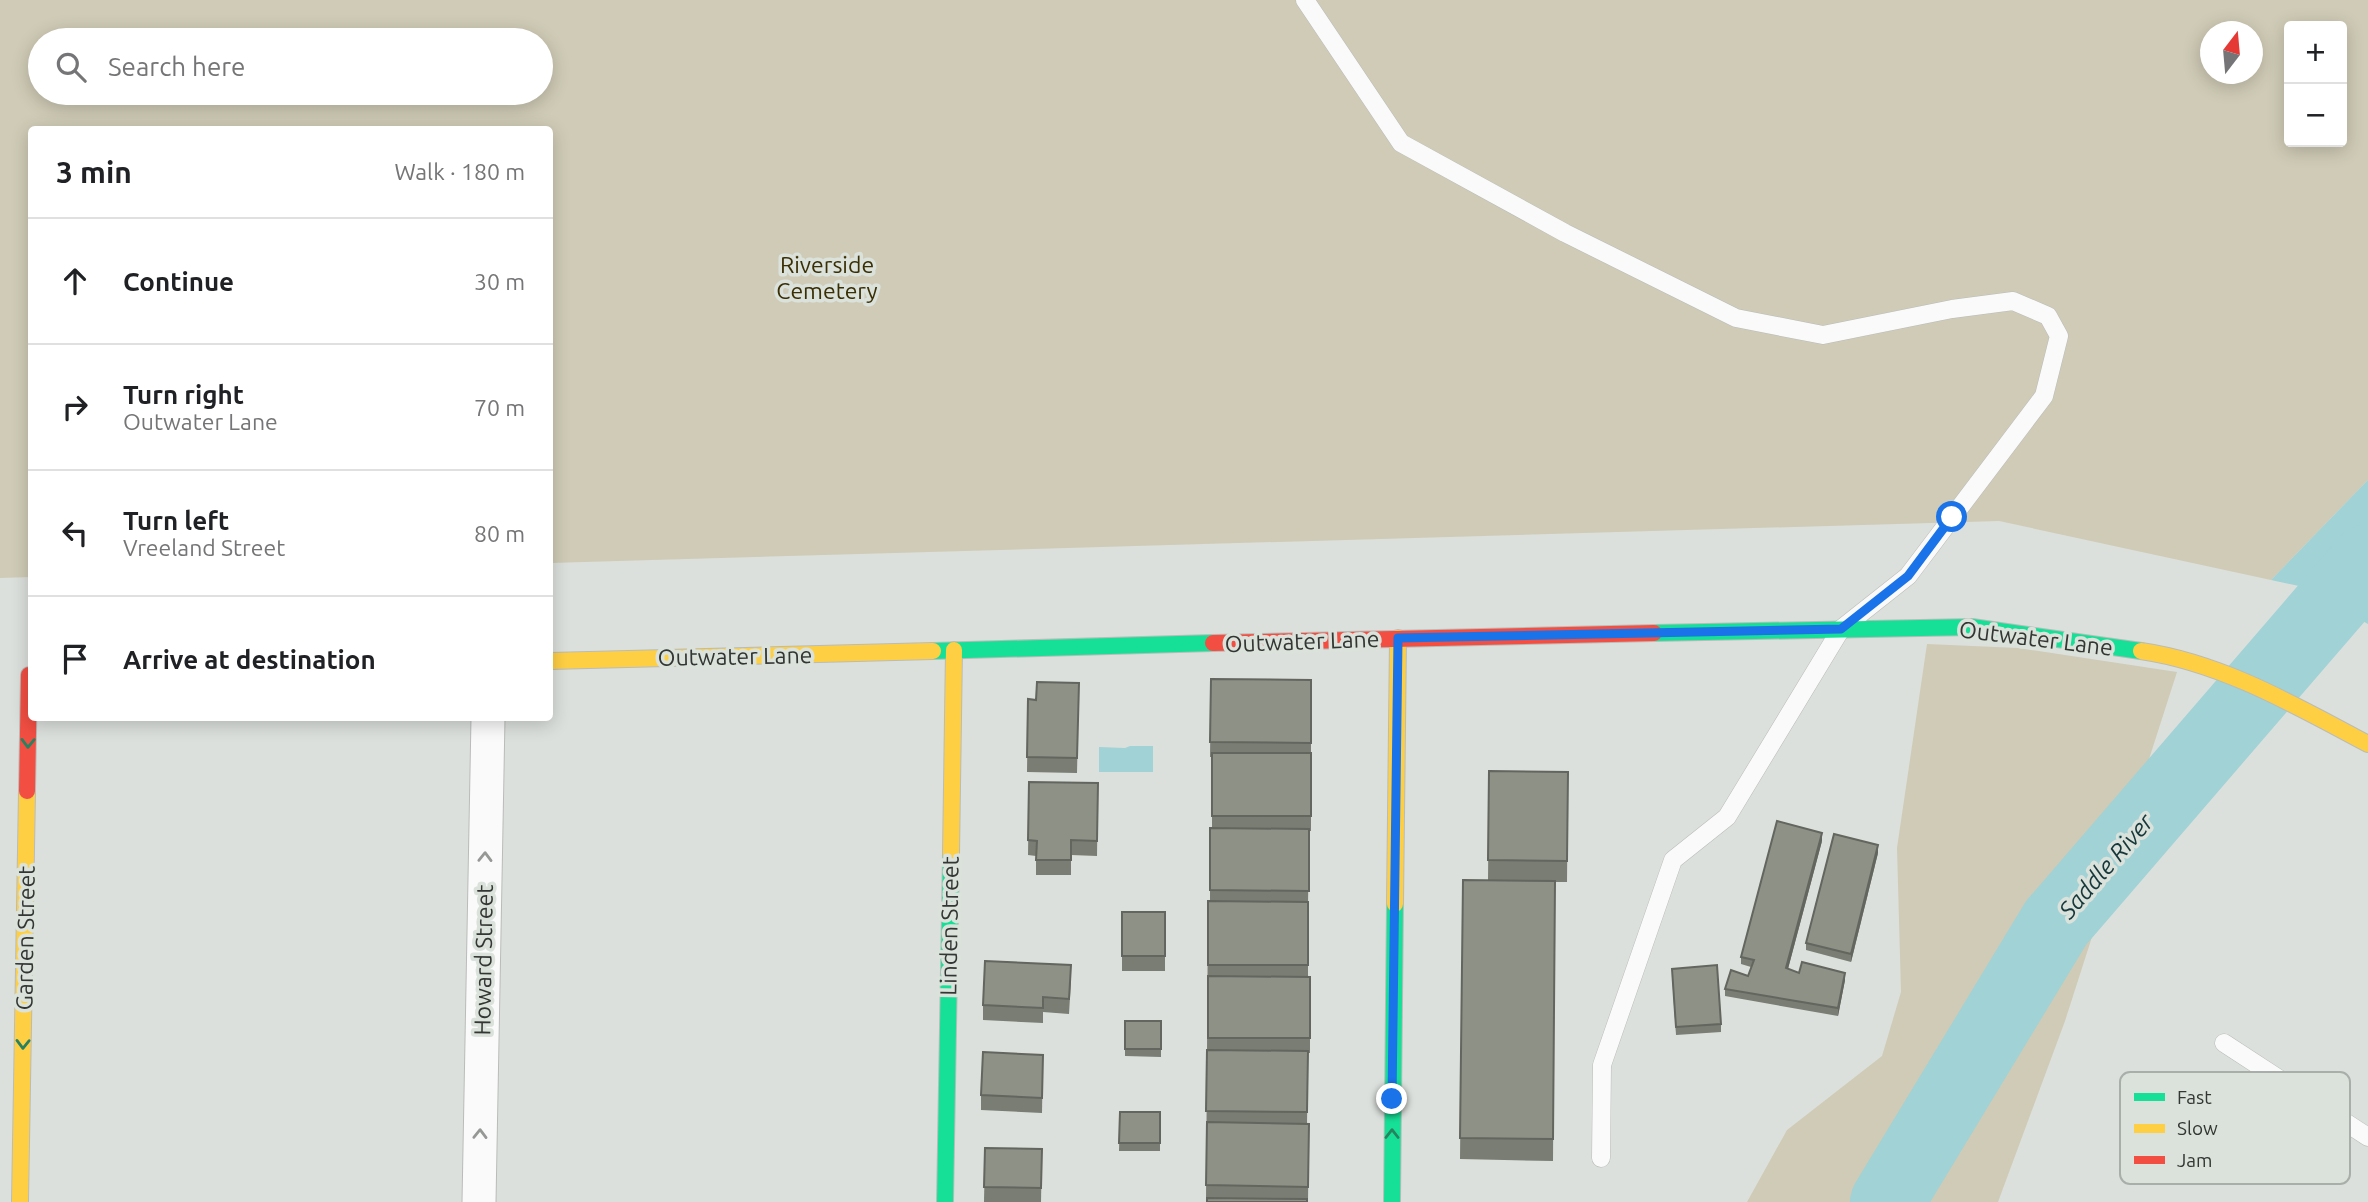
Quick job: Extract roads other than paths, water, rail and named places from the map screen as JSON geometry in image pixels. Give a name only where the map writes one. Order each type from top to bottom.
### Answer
[{"type":"street","name":"Outwater Lane","points":[[553,661],[1398,638],[1972,627],[2169,655],[2263,688],[2368,744]]},
{"type":"street","points":[[1392,1202],[1398,638]]},
{"type":"street","name":"Linden Street","points":[[946,1202],[954,650]]},
{"type":"street","points":[[10,675],[28,675]]},
{"type":"street","name":"Garden Street","points":[[20,1202],[29,721]]},
{"type":"street","name":"Howard Street","points":[[479,1202],[488,721]]},
{"type":"lane","points":[[1306,0],[1401,143],[1554,228],[1736,318],[1823,335],[1952,309],[2013,301],[2048,316],[2059,336],[2044,396],[1908,576],[1841,629],[1727,817],[1673,860],[1602,1065],[1601,1158]]},
{"type":"lane","points":[[2224,1043],[2268,1072]]},
{"type":"lane","points":[[2350,1125],[2368,1137]]},
{"type":"water","points":[[2368,480],[2368,624],[2299,586],[2271,580]]},
{"type":"water","points":[[1153,746],[1153,772],[1099,772],[1099,747]]},
{"type":"waterway","name":"Saddle River","points":[[1887,1202],[2056,923],[2368,561]]},
{"type":"park label","name":"Riverside Cemetery","points":[[827,277]]}]
